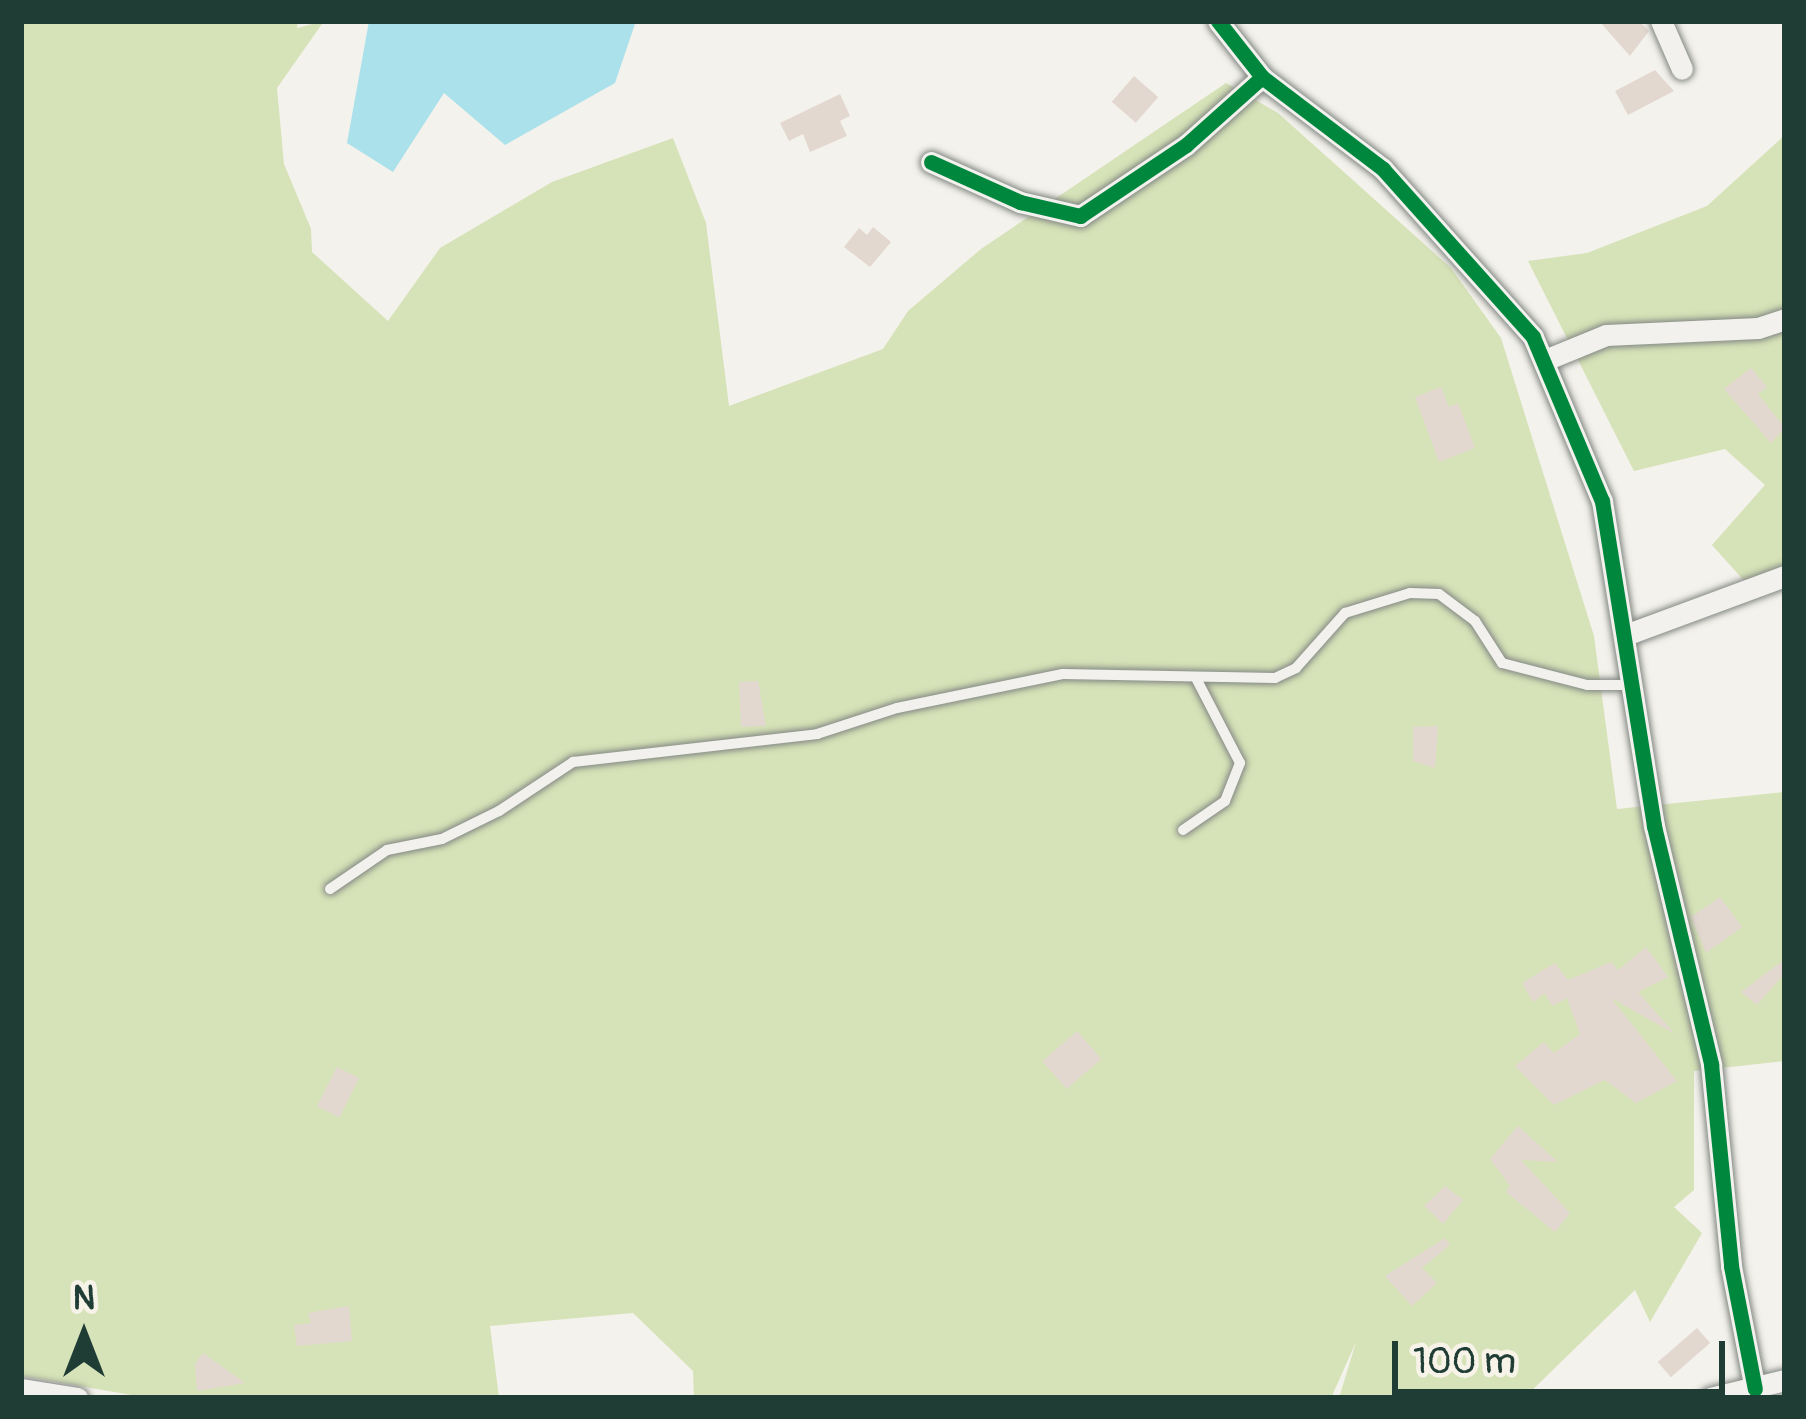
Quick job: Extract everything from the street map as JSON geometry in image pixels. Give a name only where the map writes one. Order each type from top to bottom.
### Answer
[{"type":"street","points":[[1218,21],[1262,77],[1383,169],[1476,267],[1546,360],[1602,501],[1679,954],[1711,1064],[1731,1266],[1755,1390]]},
{"type":"street","points":[[1661,21],[1682,68]]},
{"type":"street","points":[[931,162],[1020,202],[1080,217],[1186,146],[1262,77]]},
{"type":"street","points":[[1546,360],[1606,334],[1758,328],[1785,319]]},
{"type":"street","points":[[1628,634],[1785,576]]},
{"type":"street","points":[[1710,1398],[1785,1380]]},
{"type":"street","points":[[21,1389],[77,1398]]},
{"type":"lane","points":[[330,889],[387,850],[480,821],[573,762],[817,734],[898,708],[1064,674],[1275,678],[1295,668],[1345,613],[1410,593],[1438,594],[1475,621],[1502,663],[1587,686],[1632,685]]},
{"type":"lane","points":[[1184,830],[1225,801],[1240,763],[1196,678]]},
{"type":"green space","points":[[21,21],[298,21],[297,28],[324,21],[277,88],[284,164],[311,229],[312,252],[388,321],[440,248],[552,182],[673,138],[706,223],[729,406],[883,349],[908,311],[981,249],[1226,83],[1278,113],[1451,268],[1501,338],[1594,636],[1617,809],[1785,792],[1785,1061],[1694,1071],[1694,1190],[1674,1207],[1702,1233],[1650,1322],[1635,1290],[1524,1398],[1339,1398],[1356,1342],[1331,1398],[694,1398],[693,1371],[633,1313],[490,1326],[499,1398],[149,1398],[21,1376]]},
{"type":"green space","points":[[1785,135],[1785,590],[1747,584],[1712,545],[1765,485],[1725,449],[1634,471],[1528,261],[1587,253],[1707,206]]},
{"type":"water","points":[[369,21],[636,21],[615,83],[505,145],[444,93],[393,172],[347,143]]},
{"type":"building","points":[[1599,21],[1639,21],[1649,31],[1630,56]]},
{"type":"building","points":[[1655,70],[1674,91],[1628,115],[1615,91]]},
{"type":"building","points":[[1134,76],[1158,97],[1136,123],[1112,102]]},
{"type":"building","points":[[840,94],[850,116],[840,121],[847,136],[810,152],[803,134],[789,141],[780,123]]},
{"type":"building","points":[[873,227],[891,242],[870,267],[844,247],[859,228],[867,235]]},
{"type":"building","points":[[1751,368],[1767,387],[1758,394],[1785,428],[1771,443],[1724,389]]},
{"type":"building","points":[[1441,387],[1449,407],[1458,403],[1475,448],[1439,462],[1415,397]]},
{"type":"building","points":[[758,681],[766,726],[741,727],[739,682]]},
{"type":"building","points":[[1438,726],[1435,768],[1413,761],[1413,727]]},
{"type":"building","points":[[1720,897],[1742,927],[1706,953],[1691,917]]},
{"type":"building","points":[[1646,947],[1668,977],[1638,992],[1675,1034],[1611,998],[1677,1081],[1636,1103],[1605,1080],[1554,1105],[1515,1066],[1544,1042],[1554,1053],[1580,1034],[1567,998],[1552,1006],[1545,993],[1533,1002],[1522,983],[1555,963],[1568,980],[1611,962],[1618,970]]},
{"type":"building","points":[[1785,959],[1785,973],[1757,1005],[1741,992]]},
{"type":"building","points":[[1077,1031],[1101,1059],[1067,1089],[1042,1061]]},
{"type":"building","points":[[337,1067],[359,1078],[339,1118],[317,1106]]},
{"type":"building","points":[[1518,1126],[1558,1162],[1521,1160],[1570,1213],[1555,1232],[1506,1192],[1510,1186],[1490,1159]]},
{"type":"building","points":[[1445,1186],[1463,1200],[1443,1224],[1424,1206]]},
{"type":"building","points":[[1445,1238],[1450,1245],[1422,1268],[1437,1283],[1412,1306],[1385,1276]]},
{"type":"building","points":[[349,1306],[352,1341],[297,1346],[294,1325],[311,1323],[308,1313]]},
{"type":"building","points":[[1697,1328],[1710,1343],[1671,1377],[1658,1362]]},
{"type":"building","points":[[203,1353],[245,1383],[197,1391],[195,1364]]},
{"type":"cycle path","points":[[1218,21],[1262,77],[1383,169],[1533,337],[1602,501],[1654,826],[1711,1064],[1731,1266],[1755,1389]]},
{"type":"cycle path","points":[[931,162],[1020,202],[1080,216],[1186,145],[1262,77]]}]
